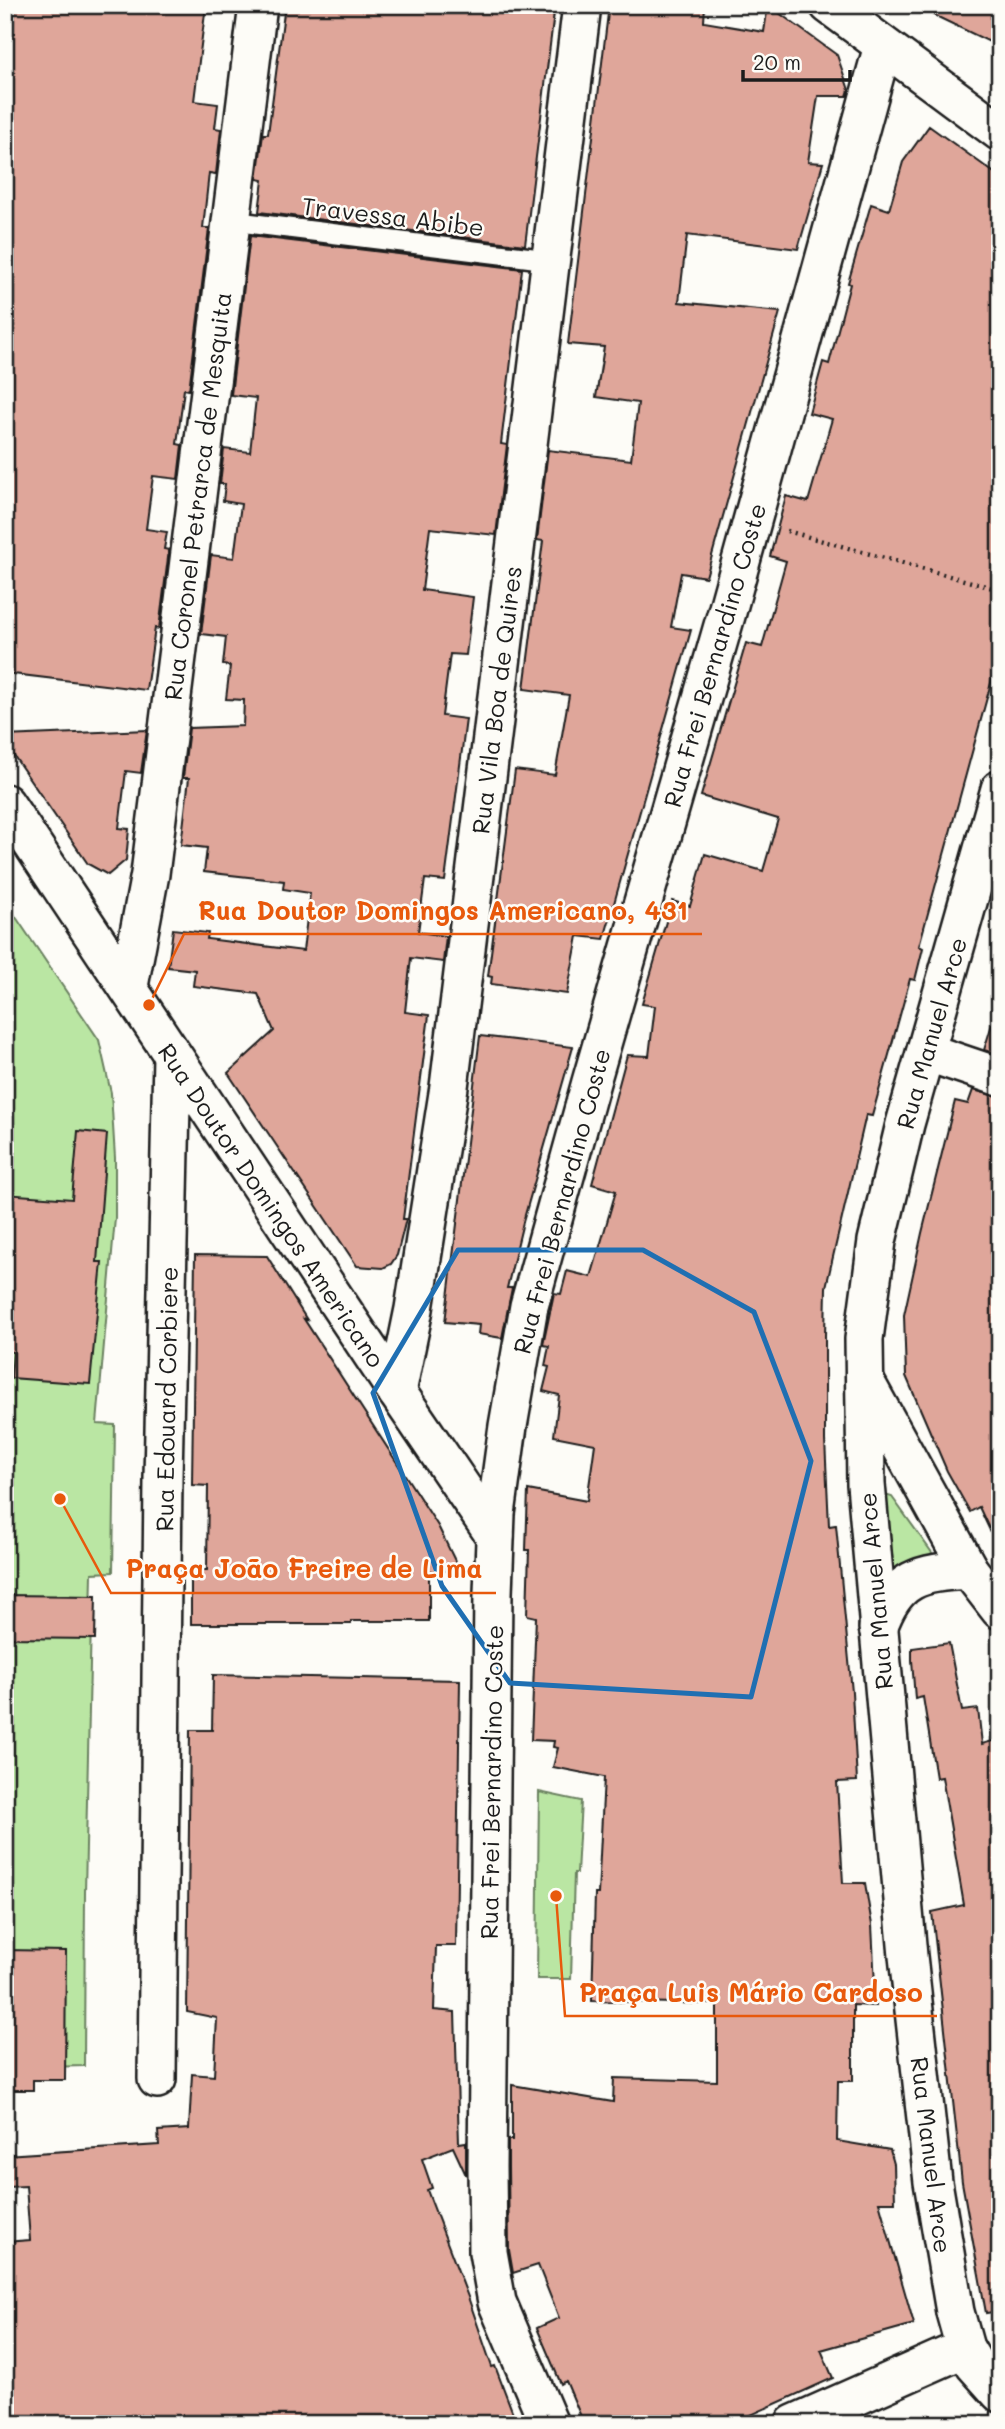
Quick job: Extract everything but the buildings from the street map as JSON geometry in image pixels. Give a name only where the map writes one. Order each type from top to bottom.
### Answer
[{"type":"street","name":"Rua Coronel Petrarca de Mesquita","points":[[129,986],[150,874],[258,5]]},
{"type":"street","name":"Rua Vila Boa de Quires","points":[[397,1392],[414,1309],[449,1087],[582,5]]},
{"type":"street","points":[[829,5],[1000,132]]},
{"type":"street","name":"Rua Frei Bernardino Coste","points":[[549,2424],[497,2302],[488,2252],[495,1536],[508,1426],[528,1306],[752,521],[883,46]]},
{"type":"street","name":"Rua Manuel Arce","points":[[1000,789],[926,1052],[877,1241],[864,1339],[866,1483],[907,1942],[933,2182],[955,2312],[965,2348],[975,2365],[1000,2393]]},
{"type":"street","name":"Rua Doutor Domingos Americano","points":[[5,803],[495,1536]]},
{"type":"street","points":[[926,1052],[1000,1077]]},
{"type":"street","name":"Rua Edouard Corbiere","points":[[157,2080],[163,1478],[172,1055]]},
{"type":"street","points":[[865,1381],[969,1570],[1000,1610]]},
{"type":"street","points":[[878,1628],[891,1598],[916,1578],[939,1572],[969,1570]]},
{"type":"street","points":[[794,2424],[965,2348]]},
{"type":"lane","name":"Travessa Abibe","points":[[231,221],[549,260]]},
{"type":"path","points":[[752,521],[1000,590]]},
{"type":"highlighted area","points":[[458,1250],[643,1250],[754,1312],[811,1461],[751,1697],[510,1683],[442,1586],[373,1393]]},
{"type":"green space","points":[[5,901],[99,1040],[111,1093],[115,1218],[97,1424],[115,1425],[113,1572],[92,1573],[84,2066],[5,2068]]},
{"type":"green space","points":[[875,1492],[892,1497],[943,1568],[882,1593]]},
{"type":"green space","points":[[539,1792],[581,1801],[577,1873],[574,1873],[571,1979],[537,1979]]},
{"type":"place","name":"Rua Doutor Domingos Americano, 431","points":[[149,1005]]},
{"type":"place","name":"Praça João Freire de Lima","points":[[60,1499]]},
{"type":"place","name":"Praça Luis Mário Cardoso","points":[[556,1896]]}]
